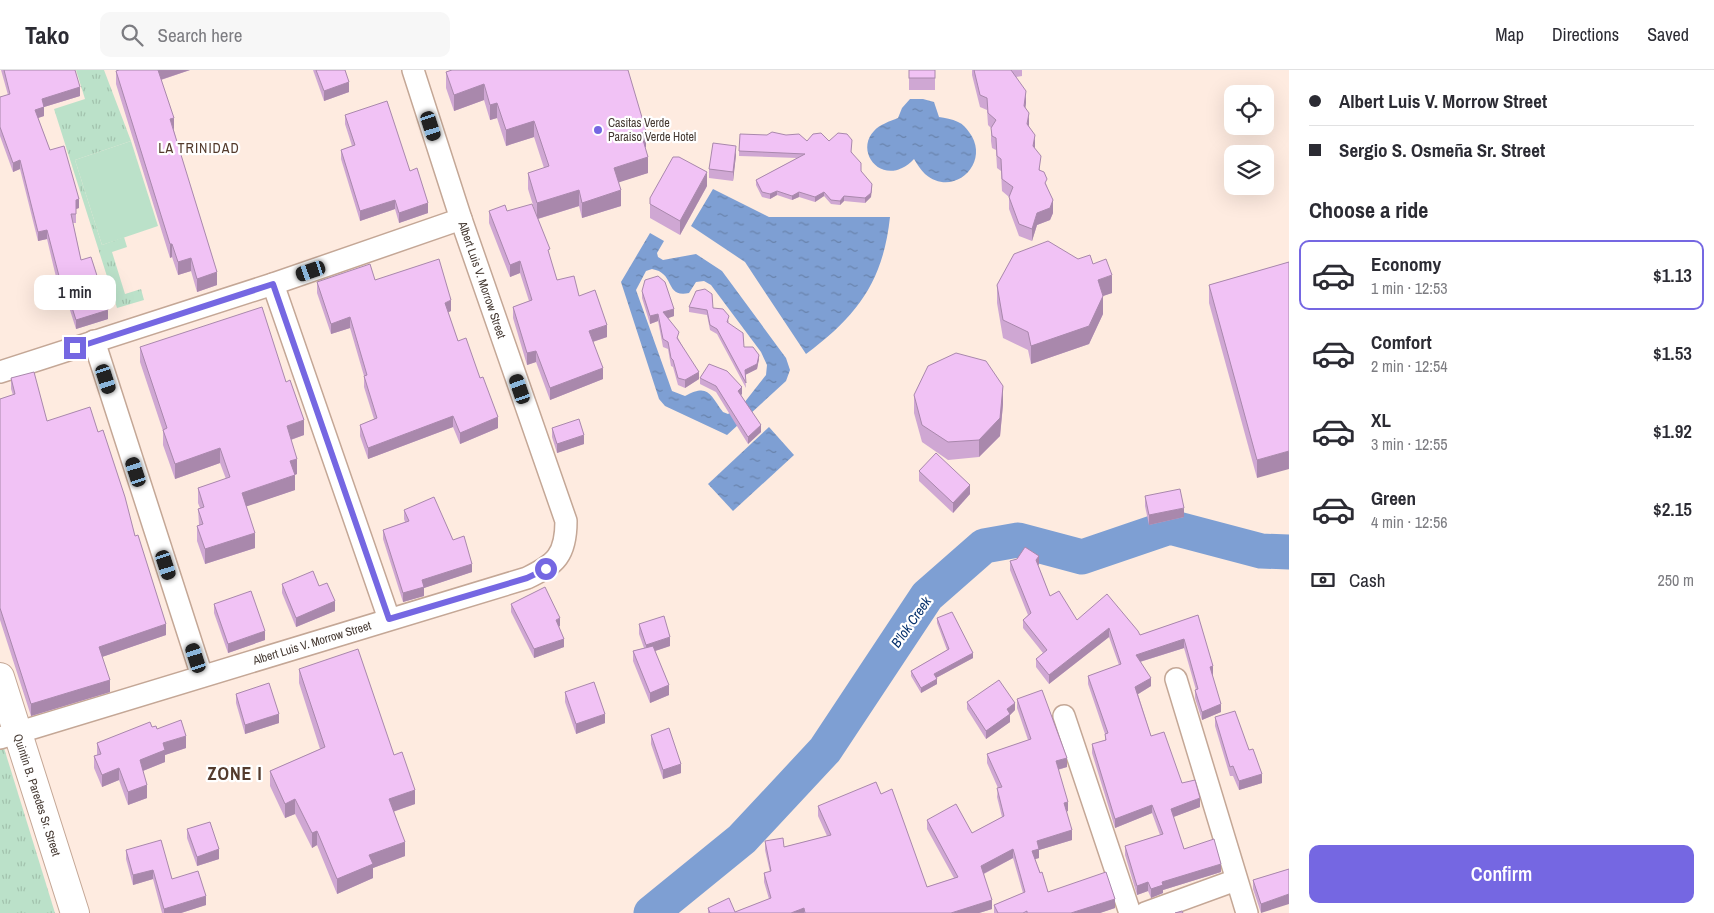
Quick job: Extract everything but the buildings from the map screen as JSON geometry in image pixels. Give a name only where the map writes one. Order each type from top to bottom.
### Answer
[{"type":"main road","name":"Quintin B. Paredes Sr. Street","points":[[0,677],[9,735],[75,913]]},
{"type":"street","name":"Albert Luis V. Morrow Street","points":[[9,735],[527,578],[546,569],[558,556],[566,539],[566,521],[461,219],[413,70]]},
{"type":"street","points":[[0,372],[273,284],[461,219]]},
{"type":"street","points":[[273,284],[389,619]]},
{"type":"street","points":[[94,342],[202,676]]},
{"type":"street","points":[[1176,679],[1247,913]]},
{"type":"street","points":[[1064,716],[1130,913]]},
{"type":"street","points":[[1145,913],[1236,880]]},
{"type":"green space","points":[[76,70],[104,70],[131,141],[75,160],[102,245],[124,237],[127,247],[112,252],[125,294],[141,289],[144,300],[117,308],[54,109],[85,99]]},
{"type":"green space","points":[[131,141],[158,226],[102,245],[75,160]]},
{"type":"green space","points":[[4,748],[55,913],[0,913],[0,749]]},
{"type":"water","points":[[910,99],[923,99],[934,102],[939,117],[960,123],[969,132],[975,143],[976,155],[973,165],[958,180],[936,181],[925,174],[914,159],[903,168],[893,171],[883,170],[875,165],[870,158],[867,149],[868,140],[874,131],[898,118],[902,108]]},
{"type":"water","points":[[713,189],[769,217],[890,217],[881,260],[874,279],[864,296],[840,326],[806,354],[745,262],[691,226]]},
{"type":"water","points":[[650,233],[664,241],[657,253],[658,257],[663,260],[696,254],[722,271],[786,358],[790,370],[786,381],[727,435],[665,406],[659,399],[621,282]],"holes":[[[652,269],[659,271],[668,280],[673,289],[681,294],[689,293],[696,282],[704,281],[711,285],[761,352],[767,365],[766,375],[744,403],[728,414],[723,412],[712,396],[704,391],[693,392],[685,396],[672,391],[636,290],[646,271]]]},
{"type":"water","points":[[769,427],[794,455],[733,511],[708,484]]},
{"type":"waterway","name":"B'lok Creek","points":[[651,913],[742,839],[825,750],[927,596],[984,546],[1018,540],[1082,557],[1170,527],[1261,551],[1289,552]]},
{"type":"place","name":"Casitas Verde Paraiso Verde Hotel","points":[[598,130]]},
{"type":"district","name":"LA TRINIDAD","points":[[199,148]]},
{"type":"district","name":"ZONE I","points":[[235,774]]},
{"type":"route","points":[[75,348],[273,284],[389,619],[527,578],[546,569]]}]
